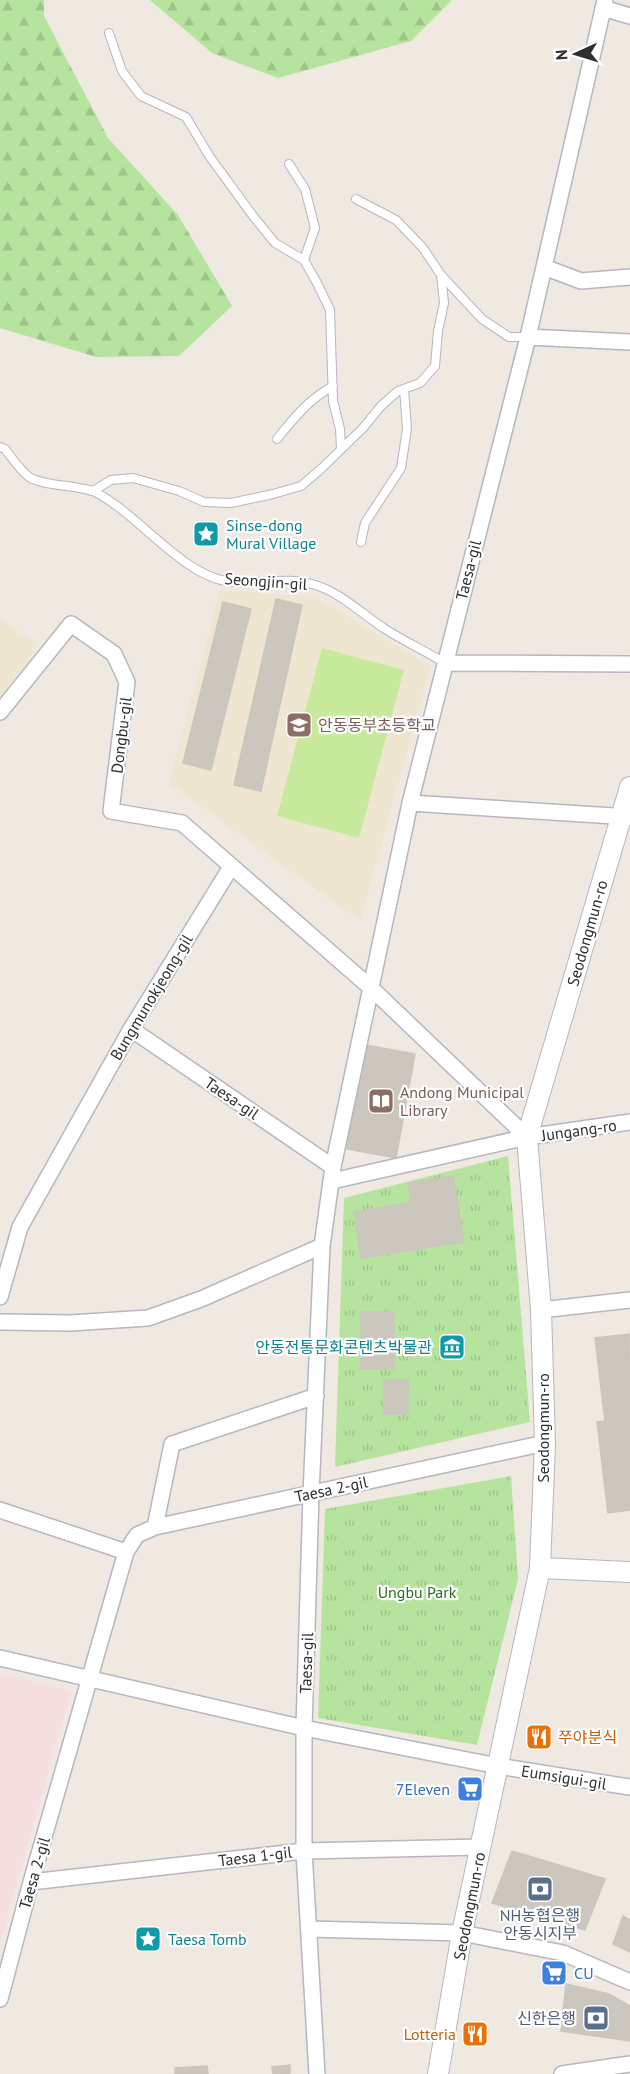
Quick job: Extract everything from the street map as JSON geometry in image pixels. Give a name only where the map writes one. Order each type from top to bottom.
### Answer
[{"type":"street","name":"Taesa-gil","points":[[317,2074],[304,1851],[304,1728],[322,1245],[332,1174],[410,803],[528,337],[604,4],[630,15]]},
{"type":"street","points":[[544,267],[580,280],[630,277]]},
{"type":"street","points":[[528,337],[630,342]]},
{"type":"street","name":"Dongbu-gil","points":[[0,712],[71,624],[114,654],[127,682],[111,811],[182,823],[231,867]]},
{"type":"street","points":[[445,663],[630,664]]},
{"type":"street","name":"Seodongmun-ro","points":[[438,2074],[462,1934],[540,1568],[545,1443],[540,1310],[527,1137],[626,816],[630,787]]},
{"type":"street","points":[[410,803],[626,816]]},
{"type":"street","points":[[231,867],[370,987],[527,1137]]},
{"type":"street","name":"Bungmunokjeong-gil","points":[[0,1297],[20,1227],[130,1029],[231,867]]},
{"type":"street","name":"Taesa-gil","points":[[130,1029],[332,1174]]},
{"type":"street","name":"Jungang-ro","points":[[332,1174],[527,1137],[630,1122]]},
{"type":"street","points":[[0,1322],[70,1323],[148,1318],[201,1299],[322,1245]]},
{"type":"street","points":[[540,1310],[630,1300]]},
{"type":"street","points":[[155,1527],[172,1444],[316,1396]]},
{"type":"street","name":"Taesa 2-gil","points":[[0,2000],[31,1882],[126,1552],[137,1534],[155,1527],[545,1443]]},
{"type":"street","points":[[0,1510],[126,1552]]},
{"type":"street","points":[[540,1568],[630,1572]]},
{"type":"street","points":[[0,1658],[90,1678]]},
{"type":"street","name":"Eumsigui-gil","points":[[90,1678],[304,1728],[498,1766],[630,1787]]},
{"type":"street","name":"Taesa 1-gil","points":[[31,1882],[304,1851],[481,1847]]},
{"type":"street","points":[[309,1929],[462,1934],[563,1953],[630,1982]]},
{"type":"street","points":[[562,2074],[630,2064]]},
{"type":"lane","points":[[109,33],[122,71],[141,96],[186,117],[210,157],[275,243],[304,260],[330,310],[333,401],[340,429],[341,450]]},
{"type":"lane","points":[[289,164],[305,189],[315,228],[304,260]]},
{"type":"lane","points":[[356,199],[396,220],[423,248],[441,275],[482,319],[509,337],[528,337]]},
{"type":"lane","points":[[93,491],[111,480],[133,478],[179,491],[204,502],[231,503],[301,486],[363,428],[381,406],[398,391],[420,383],[435,366],[438,331],[444,303],[441,275]]},
{"type":"lane","points":[[277,439],[304,408],[320,393],[333,386]]},
{"type":"lane","points":[[361,542],[365,523],[400,468],[406,429],[404,389]]},
{"type":"lane","name":"Seongjin-gil","points":[[0,447],[5,449],[30,478],[93,491],[126,511],[161,544],[198,570],[224,581],[251,582],[283,579],[313,584],[337,595],[386,630],[445,663]]},
{"type":"shaded area","name":"안동동부초등학교","points":[[220,589],[317,598],[431,666],[360,921],[169,783]]},
{"type":"shaded area","points":[[0,620],[37,644],[0,711]]},
{"type":"shaded area","points":[[0,1672],[71,1691],[0,1942]]},
{"type":"green space","points":[[0,0],[44,0],[44,16],[108,138],[178,215],[232,306],[179,356],[96,357],[0,328]]},
{"type":"green space","points":[[150,0],[452,0],[411,41],[278,78],[212,53]]},
{"type":"green space","points":[[322,648],[404,670],[359,838],[277,816]]},
{"type":"green space","points":[[508,1156],[530,1422],[335,1467],[344,1198]]},
{"type":"green space","name":"Ungbu Park","points":[[511,1476],[518,1579],[477,1745],[318,1718],[325,1509]]},
{"type":"building","points":[[276,599],[302,605],[261,791],[234,785]]},
{"type":"building","points":[[223,602],[251,609],[211,770],[183,763]]},
{"type":"building","name":"Andong Municipal Library","points":[[366,1045],[415,1054],[396,1158],[347,1149]]},
{"type":"building","points":[[453,1176],[464,1242],[361,1258],[354,1212],[411,1202],[408,1183]]},
{"type":"building","points":[[361,1312],[394,1312],[394,1369],[361,1369]]},
{"type":"building","points":[[629,1334],[630,1510],[608,1513],[597,1422],[605,1421],[595,1338]]},
{"type":"building","points":[[384,1380],[408,1380],[408,1414],[384,1414]]},
{"type":"building","points":[[512,1851],[605,1879],[585,1930],[492,1903]]},
{"type":"building","points":[[623,1916],[630,1920],[630,1952],[613,1944]]},
{"type":"building","name":"신한은행","points":[[566,1984],[609,1994],[630,2006],[630,2041],[561,2031]]},
{"type":"building","points":[[290,2065],[290,2074],[273,2074],[272,2067]]},
{"type":"building","points":[[207,2066],[208,2074],[175,2074],[175,2068]]},
{"type":"place","name":"Sinse-dong Mural Village","points":[[206,534]]},
{"type":"place","name":"안동동부초등학교","points":[[299,725]]},
{"type":"place","name":"Andong Municipal Library","points":[[381,1101]]},
{"type":"place","name":"안동전통문화콘텐츠박물관","points":[[452,1347]]},
{"type":"place","name":"쭈야분식","points":[[539,1737]]},
{"type":"place","name":"7Eleven","points":[[470,1789]]},
{"type":"place","name":"NH농협은행 안동시지부","points":[[540,1889]]},
{"type":"place","name":"Taesa Tomb","points":[[148,1939]]},
{"type":"place","name":"CU","points":[[554,1973]]},
{"type":"place","name":"신한은행","points":[[596,2018]]},
{"type":"place","name":"Lotteria","points":[[475,2034]]}]
